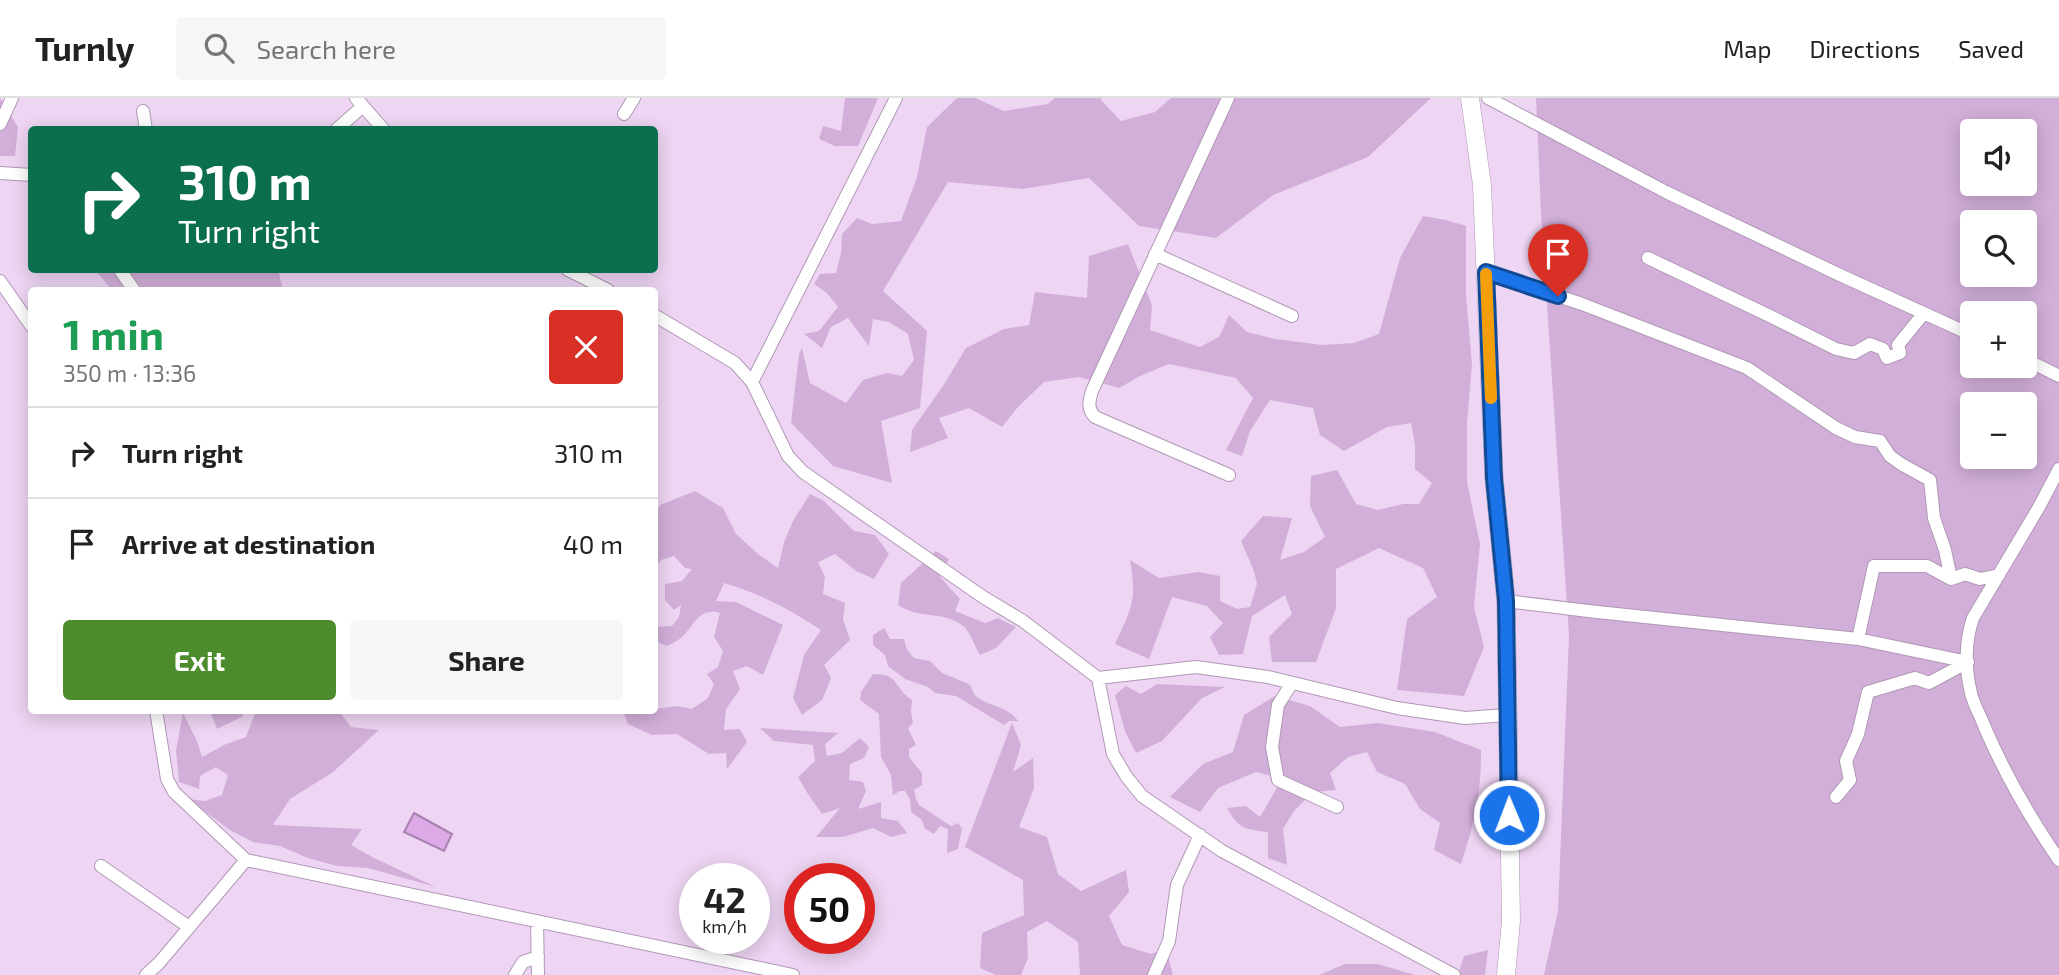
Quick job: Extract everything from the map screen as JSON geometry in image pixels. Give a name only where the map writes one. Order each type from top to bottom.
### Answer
[{"type":"main road","points":[[1470,98],[1482,185],[1494,478],[1506,601],[1511,921],[1506,975]]},
{"type":"street","points":[[0,124],[12,98]]},
{"type":"street","points":[[624,114],[634,98]]},
{"type":"street","points":[[752,382],[895,98]]},
{"type":"street","points":[[1228,98],[1092,391],[1090,411],[1095,417],[1230,475]]},
{"type":"street","points":[[1488,98],[1666,192],[1960,330]]},
{"type":"street","points":[[339,126],[360,102],[381,126]]},
{"type":"street","points":[[143,110],[145,126]]},
{"type":"street","points":[[0,173],[28,174]]},
{"type":"street","points":[[1156,254],[1292,316]]},
{"type":"street","points":[[1648,258],[1836,349],[1854,353],[1870,344],[1883,349],[1887,358],[1900,353],[1898,345],[1924,313]]},
{"type":"street","points":[[1486,272],[1582,303],[1747,368],[1836,428],[1855,436],[1880,441],[1889,456],[1930,480],[1934,518],[1951,579]]},
{"type":"street","points":[[574,273],[602,287]]},
{"type":"street","points":[[0,281],[28,321]]},
{"type":"street","points":[[658,317],[735,363],[752,382],[788,456],[803,472],[983,597],[1023,621],[1098,678],[1113,754],[1142,796],[1222,850],[1454,975]]},
{"type":"street","points":[[2037,365],[2059,376]]},
{"type":"street","points":[[2059,469],[1973,618],[1966,646],[1971,693],[1995,750],[2018,796],[2059,860]]},
{"type":"street","points":[[1858,639],[1874,566],[1927,566],[1951,579],[1965,574],[1980,579],[1999,575]]},
{"type":"street","points":[[1506,601],[1858,639],[1968,662]]},
{"type":"street","points":[[1836,797],[1850,780],[1846,761],[1858,734],[1868,692],[1915,678],[1929,683],[1968,662]]},
{"type":"street","points":[[1098,678],[1196,667],[1268,677],[1397,708],[1465,718],[1507,715]]},
{"type":"street","points":[[1292,683],[1278,705],[1273,737],[1272,747],[1278,780],[1337,807]]},
{"type":"street","points":[[157,714],[167,779],[174,792],[246,860],[793,975]]},
{"type":"street","points":[[1154,975],[1169,941],[1177,885],[1200,835]]},
{"type":"street","points":[[146,975],[246,860]]},
{"type":"street","points":[[101,866],[189,927]]},
{"type":"street","points":[[537,921],[538,975]]},
{"type":"street","points":[[515,975],[523,962],[538,957]]},
{"type":"shaded area","points":[[0,98],[18,127],[15,156],[0,156]]},
{"type":"shaded area","points":[[845,98],[878,98],[858,146],[835,146],[819,139],[823,126],[841,131]]},
{"type":"shaded area","points":[[957,98],[975,98],[1004,111],[1048,104],[1055,98],[1101,98],[1121,121],[1155,112],[1171,98],[1431,98],[1368,157],[1273,195],[1216,238],[1139,226],[1089,178],[1023,189],[948,182],[883,291],[927,331],[920,408],[881,421],[892,483],[833,466],[791,423],[799,354],[802,348],[810,383],[846,403],[863,380],[887,373],[902,376],[914,360],[908,334],[889,322],[873,319],[869,346],[848,318],[831,327],[822,348],[804,334],[819,331],[838,307],[827,293],[814,284],[820,274],[836,273],[842,234],[857,218],[872,224],[901,221],[917,177],[927,127]]},
{"type":"shaded area","points":[[1536,98],[2059,98],[2059,975],[1544,975],[1558,911],[1569,636]]},
{"type":"shaded area","points":[[1423,216],[1466,226],[1466,295],[1472,364],[1467,423],[1467,482],[1480,544],[1474,607],[1484,647],[1464,696],[1397,690],[1407,619],[1437,597],[1423,568],[1379,548],[1336,569],[1336,608],[1316,662],[1272,662],[1269,637],[1292,614],[1285,595],[1252,616],[1243,654],[1219,655],[1210,637],[1223,623],[1207,606],[1172,597],[1149,659],[1115,644],[1132,603],[1130,560],[1159,578],[1198,572],[1220,576],[1220,601],[1237,609],[1250,607],[1257,584],[1241,541],[1263,516],[1292,518],[1280,560],[1304,552],[1325,537],[1310,506],[1311,476],[1337,470],[1356,504],[1378,510],[1403,504],[1419,504],[1432,483],[1415,469],[1415,444],[1411,423],[1387,427],[1344,451],[1320,435],[1313,408],[1270,400],[1250,431],[1242,456],[1226,450],[1253,398],[1236,378],[1169,364],[1119,388],[1079,377],[1044,382],[1002,427],[969,408],[939,418],[948,438],[910,452],[912,430],[966,348],[1004,329],[1029,325],[1035,292],[1087,298],[1089,256],[1128,244],[1152,305],[1150,330],[1200,347],[1219,337],[1229,315],[1247,332],[1275,339],[1322,345],[1354,343],[1379,334],[1400,258]]},
{"type":"shaded area","points":[[98,273],[279,273],[282,287],[109,287]]},
{"type":"shaded area","points":[[695,491],[723,508],[736,534],[778,568],[784,542],[793,521],[810,494],[824,501],[854,531],[875,535],[889,554],[874,579],[856,571],[835,554],[818,562],[825,577],[823,594],[845,603],[843,619],[850,640],[824,665],[831,678],[822,700],[802,715],[793,698],[804,655],[821,630],[774,603],[724,583],[716,601],[736,602],[783,625],[763,675],[747,666],[733,671],[740,689],[726,709],[724,730],[740,729],[747,742],[727,769],[726,753],[709,754],[677,734],[652,735],[628,724],[624,714],[658,714],[658,709],[677,706],[692,709],[708,698],[714,684],[707,674],[718,667],[723,651],[714,637],[720,613],[713,612],[703,614],[675,642],[667,646],[658,642],[658,627],[672,626],[679,617],[681,605],[674,610],[665,600],[665,584],[682,581],[692,569],[685,568],[674,556],[661,560],[658,564],[660,505]]},
{"type":"shaded area","points":[[936,551],[949,559],[940,577],[960,599],[955,611],[985,623],[998,618],[1016,627],[996,648],[980,655],[968,632],[955,621],[906,610],[898,605],[901,583]]},
{"type":"shaded area","points":[[884,628],[890,639],[904,639],[907,650],[914,658],[930,661],[942,673],[969,684],[978,698],[1008,712],[1018,721],[1009,721],[1004,725],[956,696],[935,693],[928,687],[905,679],[888,666],[885,655],[873,645],[873,635]]},
{"type":"shaded area","points":[[873,674],[888,676],[912,700],[913,723],[908,728],[916,745],[909,749],[909,757],[922,773],[922,785],[914,790],[916,799],[919,805],[951,826],[958,823],[962,829],[958,849],[947,853],[948,829],[940,826],[934,834],[925,829],[922,820],[911,812],[910,799],[905,791],[893,795],[891,775],[881,757],[879,714],[860,700],[861,692]]},
{"type":"shaded area","points":[[1157,684],[1225,687],[1202,698],[1162,741],[1136,753],[1125,731],[1115,695],[1126,686],[1141,694]]},
{"type":"shaded area","points":[[1275,696],[1310,706],[1340,727],[1378,723],[1435,732],[1481,750],[1476,808],[1461,864],[1434,850],[1440,823],[1420,809],[1405,784],[1377,772],[1367,752],[1348,757],[1330,773],[1336,790],[1313,792],[1294,811],[1283,829],[1287,865],[1268,858],[1268,832],[1243,827],[1227,808],[1246,806],[1260,817],[1282,779],[1256,772],[1218,788],[1200,812],[1170,797],[1203,764],[1233,752],[1244,715]]},
{"type":"shaded area","points":[[183,714],[202,757],[246,737],[255,714],[341,714],[351,727],[379,730],[333,772],[290,799],[273,825],[362,829],[351,845],[436,887],[368,868],[337,866],[280,846],[253,842],[230,830],[188,799],[205,801],[222,795],[228,775],[216,767],[200,776],[199,789],[179,782],[176,750]]},
{"type":"shaded area","points":[[211,714],[243,714],[242,717],[217,729]]},
{"type":"shaded area","points":[[1012,723],[1021,745],[1013,772],[1033,758],[1034,788],[1019,827],[1047,837],[1058,874],[1081,891],[1126,870],[1129,892],[1109,916],[1122,945],[1151,954],[1166,948],[1173,975],[1080,975],[1078,942],[1047,921],[1027,932],[1028,958],[1021,975],[996,975],[980,968],[982,933],[1024,915],[1023,880],[965,847]]},
{"type":"shaded area","points":[[760,728],[838,733],[825,744],[827,756],[842,753],[860,738],[869,747],[864,758],[850,764],[849,780],[863,782],[866,791],[858,809],[881,802],[881,818],[898,821],[907,833],[891,837],[873,828],[843,837],[816,837],[840,808],[822,814],[798,777],[815,761],[813,745],[774,741]]},
{"type":"shaded area","points":[[414,813],[452,834],[444,851],[404,832]]},
{"type":"shaded area","points":[[1488,950],[1485,975],[1458,975],[1464,956]]},
{"type":"shaded area","points":[[1345,964],[1378,964],[1415,975],[1319,975]]},
{"type":"slow traffic","points":[[1486,274],[1491,398]]},
{"type":"route","points":[[1509,815],[1506,601],[1494,478],[1486,272],[1558,296]]}]
